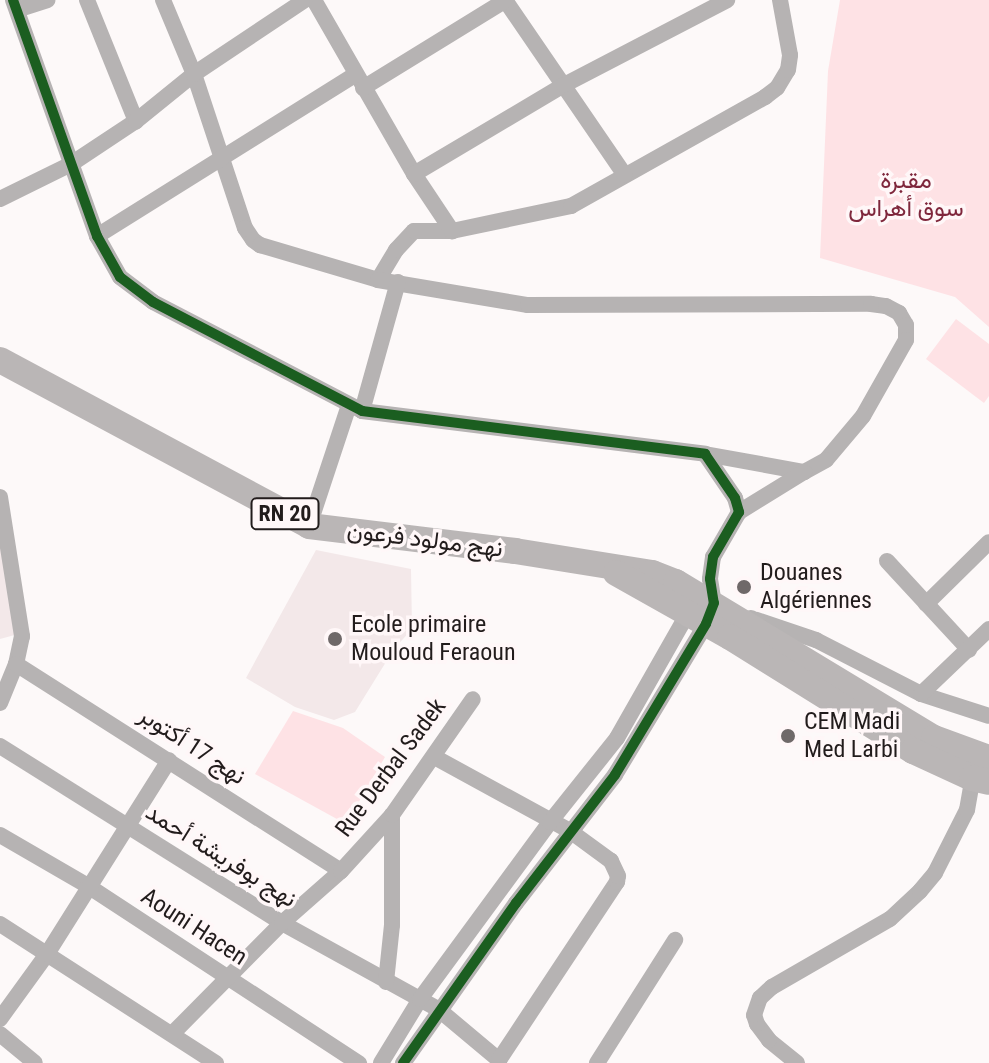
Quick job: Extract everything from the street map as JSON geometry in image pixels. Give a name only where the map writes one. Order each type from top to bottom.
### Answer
[{"type":"main road","name":"نهج مولود فرعون","points":[[0,360],[309,526],[652,573],[708,604]]},
{"type":"main road","name":"RN 20","points":[[708,604],[982,769]]},
{"type":"street","points":[[47,0],[15,5],[97,236],[120,277],[153,302],[356,408],[705,454],[804,472]]},
{"type":"street","points":[[87,0],[136,121]]},
{"type":"street","points":[[163,0],[194,74],[220,161],[245,228],[256,243],[378,280],[528,305],[871,304],[899,313],[906,325],[906,340],[863,416],[826,460],[739,512],[713,557],[708,604],[615,775],[438,1009],[403,1063]]},
{"type":"street","points":[[0,199],[71,164],[136,121],[194,74],[305,0]]},
{"type":"street","points":[[314,0],[414,174],[452,231]]},
{"type":"street","points":[[97,236],[220,161],[505,0],[625,175]]},
{"type":"street","points":[[414,174],[564,85],[727,0]]},
{"type":"street","points":[[378,280],[409,234],[452,231],[571,206],[777,88],[788,70],[790,55],[780,0]]},
{"type":"street","points":[[309,526],[356,408],[398,282]]},
{"type":"street","points":[[705,454],[729,484],[739,512]]},
{"type":"street","points":[[0,497],[22,636],[16,664],[0,703]]},
{"type":"street","points":[[926,604],[989,542]]},
{"type":"street","points":[[887,561],[969,650]]},
{"type":"street","points":[[708,604],[816,640],[921,694],[989,716]]},
{"type":"street","points":[[381,1063],[420,999],[550,822],[617,738],[708,604]]},
{"type":"street","points":[[921,694],[989,629]]},
{"type":"street","name":"نهج 17 أكتوبر","points":[[16,664],[341,871]]},
{"type":"street","name":"Rue Derbal Sadek","points":[[173,1033],[282,923],[341,871],[392,815],[473,699]]},
{"type":"street","name":"نهج بوفريشة أحمد","points":[[0,746],[282,923],[438,1009],[501,1062]]},
{"type":"street","points":[[434,757],[570,831],[616,866],[617,882],[501,1062]]},
{"type":"street","points":[[0,1019],[47,954],[169,760]]},
{"type":"street","points":[[797,1063],[763,1034],[754,1015],[760,998],[772,987],[890,919],[920,891],[935,873],[967,810],[982,769]]},
{"type":"street","points":[[386,982],[392,925],[392,815]]},
{"type":"street","name":"Aouni Hacen","points":[[0,835],[88,886],[359,1063]]},
{"type":"street","points":[[0,924],[216,1063]]},
{"type":"street","points":[[597,1063],[675,940]]},
{"type":"street","points":[[0,1034],[35,1063]]},
{"type":"shaded area","points":[[0,526],[22,633],[0,639]]},
{"type":"shaded area","name":"Ecole primaire Mouloud Feraoun","points":[[316,550],[411,569],[412,629],[394,649],[355,712],[334,720],[295,707],[246,678]]},
{"type":"green space","name":"مقبرة سوق أهراس","points":[[840,0],[989,0],[989,327],[955,297],[820,258],[828,71]]},
{"type":"green space","points":[[956,319],[989,344],[989,396],[984,403],[926,359]]},
{"type":"green space","points":[[293,711],[343,728],[385,757],[346,824],[255,774]]},
{"type":"cycle path","points":[[13,0],[97,236],[120,277],[153,302],[362,411],[705,454],[735,498],[739,512],[713,557],[710,579],[714,603],[706,624],[615,775],[516,903],[403,1063]]},
{"type":"place","name":"Douanes Algériennes","points":[[744,587]]},
{"type":"place","name":"Ecole primaire Mouloud Feraoun","points":[[335,639]]},
{"type":"place","name":"CEM Madi Med Larbi","points":[[788,736]]}]
